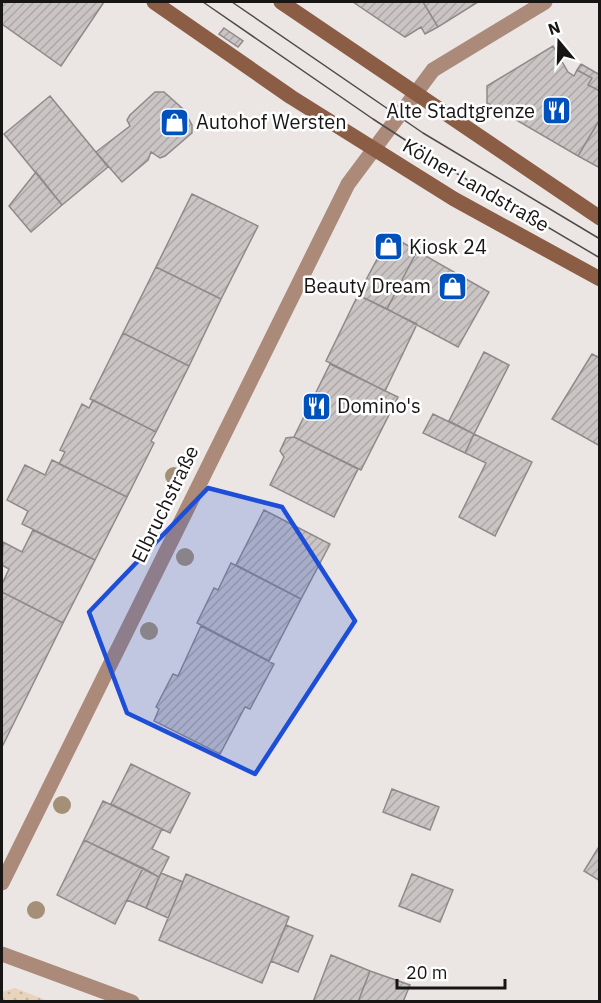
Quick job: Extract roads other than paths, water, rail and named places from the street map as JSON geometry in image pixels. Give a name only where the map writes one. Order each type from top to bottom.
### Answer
[{"type":"main road","name":"Kölner Landstraße","points":[[154,2],[291,97],[454,200],[600,279]]},
{"type":"main road","name":"Kölner Landstraße","points":[[281,2],[600,218]]},
{"type":"street","name":"Elbruchstraße","points":[[2,883],[348,184],[433,70],[545,2]]},
{"type":"street","points":[[2,954],[132,1002]]},
{"type":"tram line","points":[[203,2],[456,173],[600,258]]},
{"type":"tram line","points":[[232,2],[423,133],[600,239]]},
{"type":"place","name":"Alte Stadtgrenze","points":[[556,111]]},
{"type":"place","name":"Autohof Wersten","points":[[175,122]]},
{"type":"place","name":"Kiosk 24","points":[[388,247]]},
{"type":"place","name":"Beauty Dream","points":[[452,286]]},
{"type":"place","name":"Domino's","points":[[316,406]]}]
